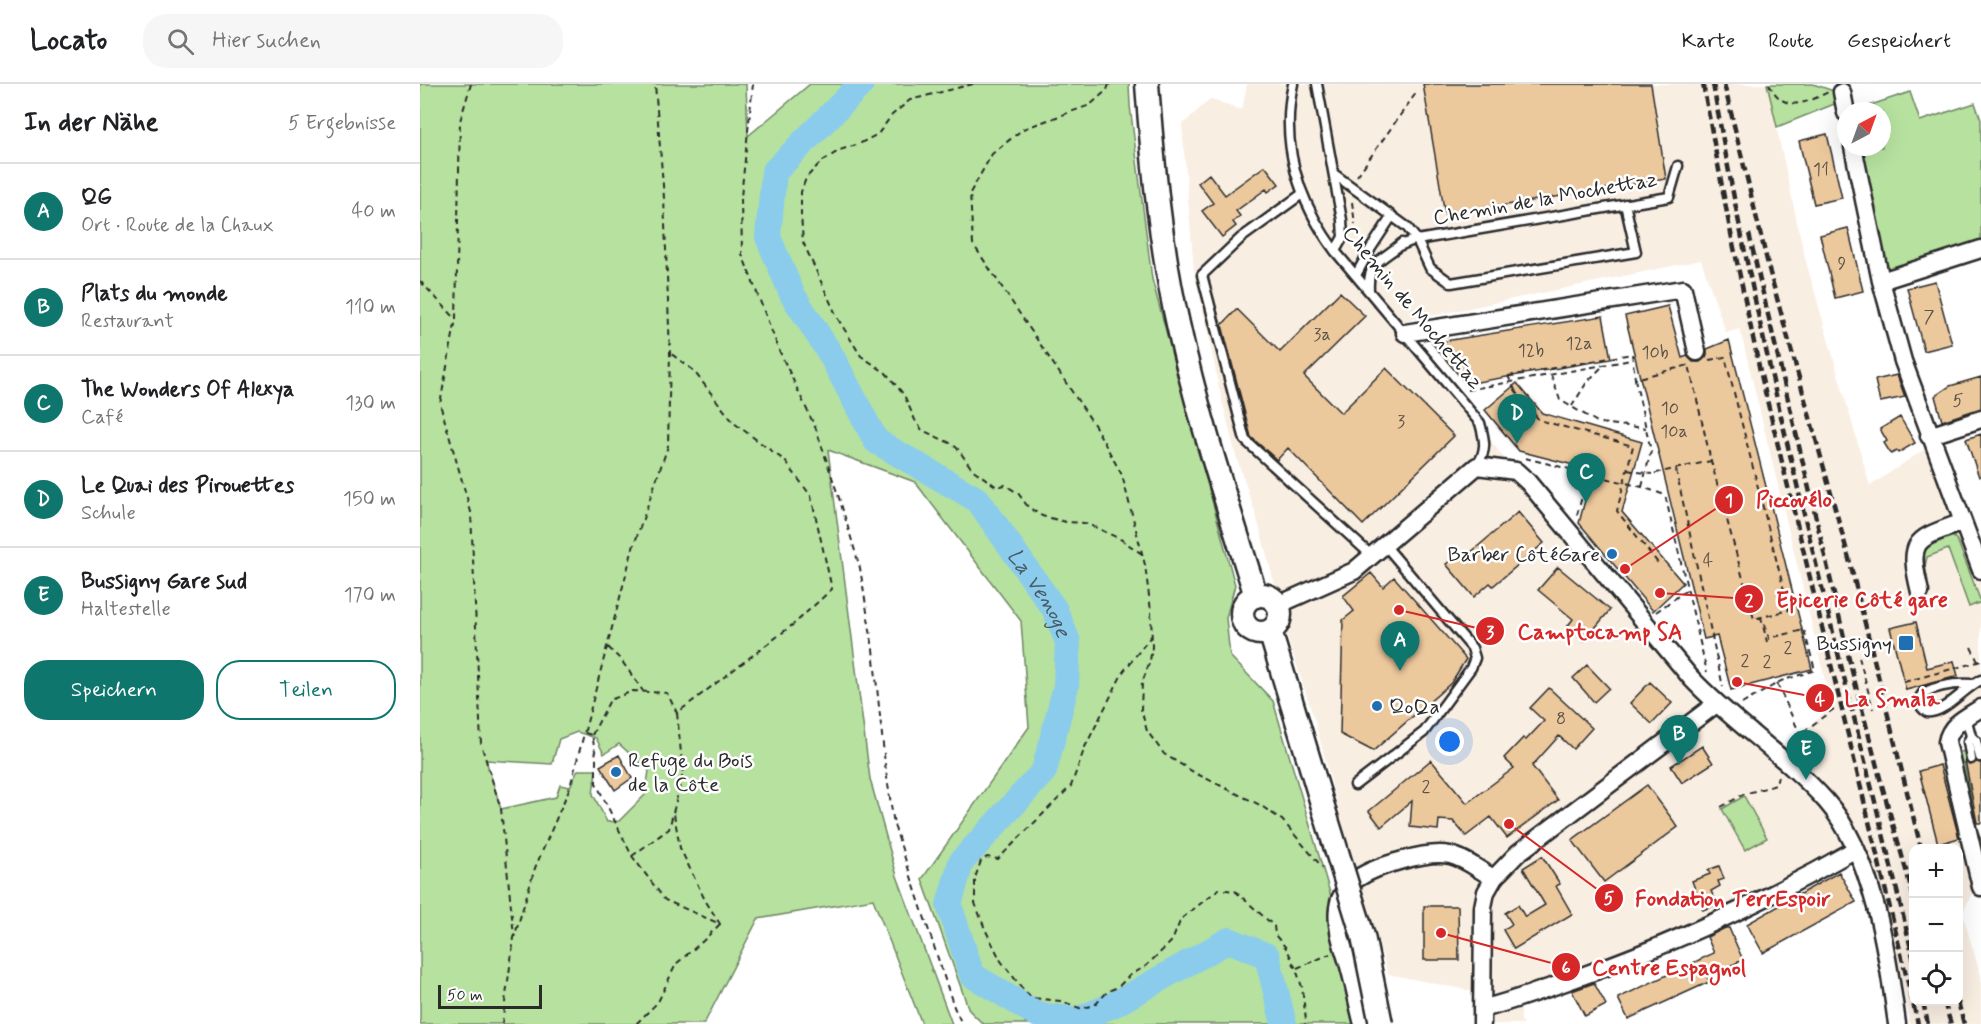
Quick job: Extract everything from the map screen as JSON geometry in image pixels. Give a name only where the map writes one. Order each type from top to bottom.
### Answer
[{"type":"main road","points":[[1147,84],[1164,251],[1177,322],[1194,392],[1256,596]]},
{"type":"main road","points":[[1256,596],[1269,597],[1278,605],[1280,611],[1278,623],[1270,631],[1257,633],[1244,621],[1243,609],[1246,603],[1256,596]]},
{"type":"main road","points":[[1270,631],[1363,936],[1381,1024]]},
{"type":"street","points":[[1837,91],[1842,102]]},
{"type":"street","points":[[1855,156],[1881,281],[1902,361],[1981,570]]},
{"type":"street","points":[[1881,281],[1981,249]]},
{"type":"street","points":[[1405,333],[1683,289],[1702,356]]},
{"type":"street","points":[[1929,436],[1981,419]]},
{"type":"street","points":[[1278,605],[1353,571],[1478,466],[1516,471],[1691,678],[1716,704],[1806,780],[1836,813],[1856,849],[1870,885],[1888,962],[1897,1024]]},
{"type":"street","points":[[1920,592],[1913,564],[1915,548],[1927,536],[1963,522]]},
{"type":"street","points":[[1716,704],[1518,853],[1494,878],[1486,892],[1483,907],[1482,1016],[1509,1002],[1640,955],[1795,884],[1856,849]]},
{"type":"street","points":[[1981,708],[1953,727],[1948,734],[1947,742],[1981,886]]},
{"type":"street","points":[[1363,1024],[1338,926],[1338,908],[1345,890],[1357,879],[1374,870],[1419,855],[1435,853],[1458,858],[1494,878]]},
{"type":"lane","name":"Chemin de Mochettaz","points":[[1293,84],[1289,146],[1302,194],[1323,234],[1335,251],[1480,423],[1485,440],[1484,454],[1478,466]]},
{"type":"lane","points":[[1317,84],[1343,237],[1335,251]]},
{"type":"lane","name":"Chemin de la Mochettaz","points":[[1399,246],[1416,240],[1669,197],[1678,166]]},
{"type":"lane","points":[[1334,174],[1407,227],[1430,268],[1451,283],[1636,252],[1625,204]]},
{"type":"lane","points":[[1302,194],[1241,238],[1202,275],[1245,440],[1378,550],[1472,648],[1475,658],[1471,668],[1424,732],[1355,785]]},
{"type":"lane","points":[[1356,275],[1392,216]]},
{"type":"lane","name":"Chemin de la Mochettaz","points":[[1369,290],[1368,280],[1377,262],[1406,239],[1407,227]]},
{"type":"lane","points":[[1977,682],[1937,712],[1927,712],[1920,706],[1920,696],[1936,686],[1977,682]]},
{"type":"lane","points":[[1966,717],[1971,736],[1968,742],[1976,758]]},
{"type":"path","points":[[471,84],[460,121],[456,319],[440,404],[471,512],[481,744],[501,809],[514,938]]},
{"type":"path","points":[[502,1024],[514,938],[535,868],[570,787],[633,548],[668,446],[670,353],[664,198],[655,84]]},
{"type":"path","points":[[753,84],[741,197],[742,254],[779,350],[816,429],[860,568],[873,649],[894,825],[954,1008],[962,1024]]},
{"type":"path","points":[[973,84],[910,100],[892,115],[878,134],[859,144],[840,150],[821,162],[806,178],[801,192],[803,242],[838,319],[861,356],[886,373],[904,395],[922,430],[952,444],[972,469],[990,484],[998,488],[1005,485],[1018,493],[1028,507],[1042,516],[1066,522],[1084,523],[1122,540],[1142,554]]},
{"type":"path","points":[[1109,84],[1107,90],[1090,105],[1023,129],[992,153],[970,193],[973,243],[1095,426],[1122,475],[1142,554],[1151,611],[1150,661],[1142,683],[1141,709],[1147,731],[1164,754],[1195,773],[1260,805],[1282,820],[1326,873]]},
{"type":"path","points":[[1769,84],[1779,97],[1792,104],[1803,104],[1837,91]]},
{"type":"path","points":[[1354,180],[1416,93]]},
{"type":"path","points":[[1351,196],[1355,224]]},
{"type":"path","points":[[420,281],[456,319]]},
{"type":"path","points":[[670,353],[693,370],[734,423],[785,461],[811,496],[832,589],[795,623],[677,713]]},
{"type":"path","points":[[1635,379],[1632,354],[1508,376],[1515,390],[1539,420],[1633,446],[1617,511],[1658,563]]},
{"type":"path","points":[[1635,379],[1689,364],[1711,461],[1754,619],[1789,610],[1725,357],[1702,356]]},
{"type":"path","points":[[1463,390],[1631,360],[1651,451],[1642,487]]},
{"type":"path","points":[[1571,406],[1587,382],[1605,364]]},
{"type":"path","points":[[1551,375],[1560,400],[1599,423],[1646,428]]},
{"type":"path","points":[[1517,456],[1642,487],[1665,495],[1708,674]]},
{"type":"path","points":[[1628,470],[1652,474],[1711,461]]},
{"type":"path","points":[[1676,470],[1723,688]]},
{"type":"path","points":[[1574,524],[1588,474]]},
{"type":"path","points":[[1650,615],[1688,589]]},
{"type":"path","points":[[1761,617],[1768,641]]},
{"type":"path","points":[[1765,624],[1768,641]]},
{"type":"path","points":[[1736,708],[1777,683],[1815,670],[1804,630],[1768,641]]},
{"type":"path","points":[[1152,635],[1122,672],[1085,747],[1071,786],[998,859],[987,857],[981,861],[975,878],[975,903],[985,929],[1001,961],[1032,998],[1061,1001],[1082,1008],[1096,1004],[1108,991],[1118,987],[1129,976],[1146,966],[1172,941],[1181,919],[1219,889],[1235,891],[1274,926],[1275,935],[1287,949],[1302,987],[1305,1024]]},
{"type":"path","points":[[607,646],[621,660],[643,691]]},
{"type":"path","points":[[1904,682],[1980,661],[1971,647]]},
{"type":"path","points":[[1859,657],[1873,709]]},
{"type":"path","points":[[1777,683],[1800,734]]},
{"type":"path","points":[[632,856],[669,829],[683,773],[677,713],[667,693],[633,691],[610,700],[592,735],[596,756],[596,783],[632,856],[665,900],[720,924]]},
{"type":"path","points":[[1774,753],[1835,708]]},
{"type":"path","points":[[584,733],[592,735]]},
{"type":"path","points":[[1721,807],[1744,794],[1776,785],[1778,776]]},
{"type":"path","points":[[674,811],[680,848],[705,900],[720,924]]},
{"type":"path","points":[[636,1024],[658,1002],[676,964],[703,942],[720,924]]},
{"type":"path","points":[[1296,969],[1330,954],[1345,951]]},
{"type":"shaded area","points":[[1247,84],[1767,84],[1805,258],[1870,486],[1926,448],[1981,572],[1981,698],[1945,723],[1942,761],[1975,888],[1963,911],[1963,844],[1909,844],[1909,1006],[1963,1006],[1963,916],[1981,976],[1981,1024],[1910,1024],[1893,946],[1862,846],[1641,951],[1522,988],[1521,1020],[1524,1024],[1473,1024],[1471,991],[1388,974],[1341,818],[1314,718],[1286,633],[1293,618],[1276,589],[1256,515],[1236,456],[1194,271],[1182,125],[1210,99],[1242,110]],"holes":[[[1701,260],[1726,333],[1740,329],[1831,705],[1784,752],[1716,704],[1606,586],[1397,323]]]},
{"type":"green space","points":[[420,84],[746,84],[748,136],[810,84],[1129,84],[1152,279],[1235,585],[1226,618],[1230,656],[1273,701],[1363,1004],[1364,1024],[983,1024],[969,1010],[922,879],[1029,727],[1021,621],[915,482],[828,450],[870,779],[897,876],[952,1024],[922,1024],[873,899],[758,919],[704,1024],[420,1024]],"holes":[[[577,732],[596,738],[604,754],[619,744],[649,771],[645,795],[619,821],[607,822],[593,794],[596,770],[578,770],[570,787],[560,785],[556,797],[501,809],[486,760],[552,764],[559,739]]]},
{"type":"green space","points":[[1767,84],[1813,84],[1852,97],[1837,102],[1777,127]]},
{"type":"green space","points":[[1910,92],[1920,121],[1975,103],[1981,120],[1981,242],[1885,272],[1859,156],[1891,156],[1891,102],[1880,102]]},
{"type":"green space","points":[[1948,534],[1958,542],[1981,602],[1969,607],[1948,549],[1927,557],[1925,566],[1928,581],[1926,582],[1920,554],[1922,549]]},
{"type":"green space","points":[[1965,751],[1966,760],[1964,762],[1978,835],[1981,838],[1979,850],[1957,756],[1960,752]]},
{"type":"green space","points":[[1744,796],[1767,838],[1745,850],[1722,809]]},
{"type":"building","points":[[1423,84],[1651,84],[1666,179],[1445,215]]},
{"type":"building","points":[[1827,134],[1842,198],[1814,204],[1799,141]]},
{"type":"building","points":[[1265,166],[1279,184],[1268,192],[1266,189],[1236,211],[1240,216],[1233,222],[1236,226],[1222,237],[1202,211],[1213,203],[1198,183],[1209,174],[1225,195]]},
{"type":"building","points":[[1848,228],[1863,291],[1835,298],[1820,235]]},
{"type":"building","points":[[1935,281],[1952,344],[1924,351],[1907,288]]},
{"type":"building","points":[[1340,292],[1365,316],[1304,376],[1341,413],[1386,368],[1454,436],[1363,525],[1288,448],[1277,460],[1251,437],[1222,325],[1237,309],[1280,352]]},
{"type":"building","points":[[1668,306],[1682,358],[1687,356],[1693,362],[1700,362],[1707,356],[1707,349],[1729,340],[1812,669],[1731,690],[1717,636],[1704,639],[1625,316]]},
{"type":"building","points":[[1603,316],[1611,359],[1466,384],[1432,343]]},
{"type":"building","points":[[1897,375],[1905,397],[1880,402],[1875,380]]},
{"type":"building","points":[[1981,377],[1981,408],[1942,421],[1935,396],[1950,386]]},
{"type":"building","points":[[1517,383],[1542,413],[1642,442],[1622,512],[1683,583],[1653,611],[1579,523],[1593,470],[1519,451],[1485,410]]},
{"type":"building","points":[[1900,417],[1915,443],[1898,453],[1897,451],[1891,454],[1884,443],[1887,441],[1880,429]]},
{"type":"building","points":[[1981,434],[1981,476],[1979,477],[1966,439]]},
{"type":"building","points":[[1518,512],[1544,543],[1493,586],[1490,583],[1474,597],[1446,564],[1459,554],[1463,559]]},
{"type":"building","points":[[1558,567],[1610,610],[1584,641],[1567,627],[1573,619],[1538,590]]},
{"type":"building","points":[[1371,573],[1383,587],[1394,577],[1466,659],[1451,683],[1373,751],[1340,734],[1343,620],[1354,611],[1343,596]]},
{"type":"building","points":[[1916,622],[1927,668],[1954,661],[1958,676],[1906,690],[1890,628]]},
{"type":"building","points":[[1587,665],[1609,688],[1594,702],[1573,678]]},
{"type":"building","points":[[1650,682],[1672,703],[1652,724],[1630,703]]},
{"type":"building","points":[[1549,688],[1592,728],[1573,749],[1559,736],[1532,766],[1558,800],[1507,838],[1491,817],[1466,836],[1453,821],[1439,820],[1438,830],[1410,827],[1412,801],[1381,827],[1369,811],[1431,760],[1467,803],[1514,768],[1504,758],[1544,721],[1530,708]]},
{"type":"building","points":[[1702,746],[1713,763],[1682,783],[1671,766]]},
{"type":"building","name":"Refuge du Bois de la Côte","points":[[619,755],[632,778],[615,790],[600,766]]},
{"type":"building","points":[[1965,760],[1969,765],[1976,762],[1981,763],[1981,823],[1977,823]]},
{"type":"building","points":[[1940,765],[1959,838],[1938,844],[1919,771]]},
{"type":"building","points":[[1647,785],[1678,827],[1604,882],[1572,840]]},
{"type":"building","points":[[1542,856],[1560,884],[1556,886],[1572,914],[1514,949],[1503,930],[1512,924],[1505,913],[1518,905],[1525,917],[1545,905],[1523,868]]},
{"type":"building","points":[[1719,866],[1724,879],[1718,881],[1720,886],[1711,891],[1717,904],[1703,910],[1692,881],[1710,874],[1708,870]]},
{"type":"building","points":[[1839,872],[1856,902],[1763,953],[1747,924]]},
{"type":"building","points":[[1424,906],[1458,906],[1459,960],[1424,960]]},
{"type":"building","points":[[1729,928],[1743,960],[1707,976],[1709,982],[1628,1019],[1618,998],[1714,953],[1707,937]]},
{"type":"building","points":[[1594,983],[1606,1005],[1585,1016],[1572,991]]},
{"type":"waterway","name":"La Venoge","points":[[861,84],[774,172],[768,237],[792,294],[831,355],[876,441],[978,500],[1055,610],[1068,642],[1066,686],[1044,771],[961,862],[949,905],[972,975],[1038,1015],[1077,1020],[1115,1004],[1229,940],[1267,956],[1284,1024]]},
{"type":"railway","points":[[1703,84],[1760,371],[1918,1024]]},
{"type":"railway","points":[[1713,84],[1733,195],[1781,415],[1912,952]]},
{"type":"railway","points":[[1724,84],[1770,273],[1848,555],[1920,844]]},
{"type":"railway","points":[[1749,234],[1852,671],[1909,880]]},
{"type":"railway","points":[[1924,1006],[1928,1024]]},
{"type":"railway","points":[[1945,1006],[1951,1024]]},
{"type":"railway","points":[[1959,1006],[1964,1024]]},
{"type":"place","name":"Le Quai des Pirouettes","points":[[1517,444]]},
{"type":"place","name":"The Wonders Of Alexya","points":[[1586,503]]},
{"type":"place","name":"Barber CôtéGare","points":[[1612,554]]},
{"type":"place","name":"Piccovélo","points":[[1625,569]]},
{"type":"place","name":"Epicerie Côté gare","points":[[1660,593]]},
{"type":"place","name":"Camptocamp SA","points":[[1399,610]]},
{"type":"place","name":"Bussigny","points":[[1906,643]]},
{"type":"place","name":"QG","points":[[1400,671]]},
{"type":"place","name":"La Smala","points":[[1737,682]]},
{"type":"place","name":"QoQa","points":[[1377,706]]},
{"type":"place","name":"Plats du monde","points":[[1679,765]]},
{"type":"place","name":"Refuge du Bois de la Côte","points":[[616,772]]},
{"type":"place","name":"Bussigny Gare sud","points":[[1806,780]]},
{"type":"place","name":"Fondation TerrEspoir","points":[[1509,824]]},
{"type":"place","name":"Centre Espagnol","points":[[1441,933]]}]
